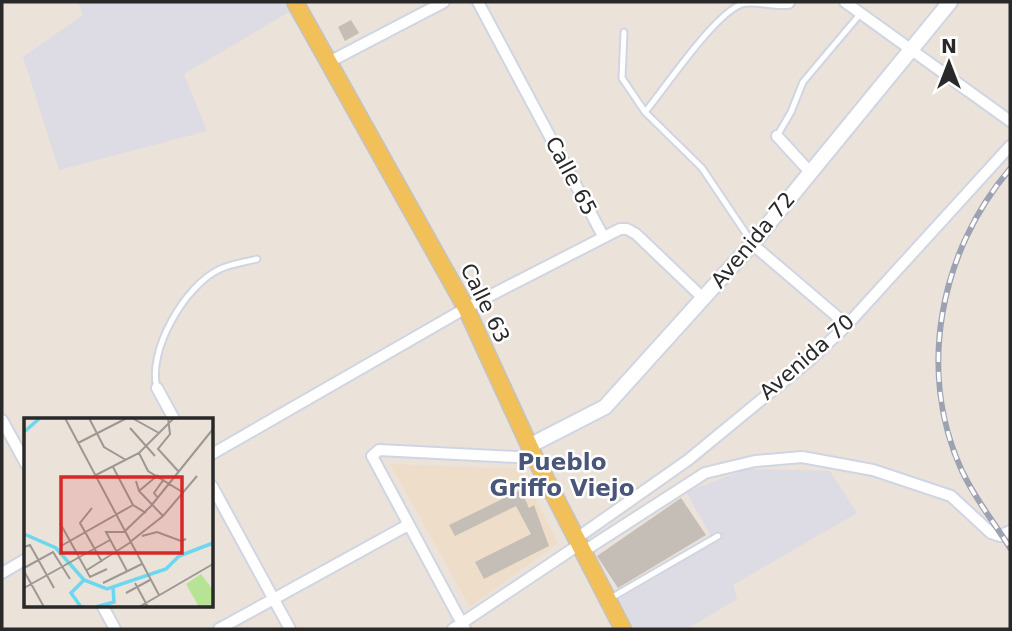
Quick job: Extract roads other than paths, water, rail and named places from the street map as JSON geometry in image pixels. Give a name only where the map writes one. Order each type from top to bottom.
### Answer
[{"type":"main road","name":"Calle 63","points":[[295,2],[466,308],[532,452],[623,629]]},
{"type":"street","points":[[330,62],[444,2]]},
{"type":"street","name":"Calle 65","points":[[478,2],[603,236],[621,229],[631,231],[704,299]]},
{"type":"street","points":[[845,2],[1010,121]]},
{"type":"street","name":"Avenida 72","points":[[408,525],[372,460],[375,452],[532,452],[606,407],[752,244],[950,2]]},
{"type":"street","points":[[777,136],[810,172]]},
{"type":"street","name":"Avenida 70","points":[[580,544],[811,359],[847,325],[1010,146]]},
{"type":"street","points":[[214,453],[466,308],[603,236]]},
{"type":"street","points":[[752,244],[847,325]]},
{"type":"street","points":[[157,388],[173,418]]},
{"type":"street","points":[[2,419],[24,460]]},
{"type":"street","points":[[219,629],[408,525],[460,627],[580,544],[705,473],[755,461],[802,457],[873,470],[951,496],[991,534],[1000,536],[1010,531]]},
{"type":"street","points":[[214,490],[290,629]]},
{"type":"street","points":[[2,573],[24,560]]},
{"type":"street","points":[[103,606],[115,629]]},
{"type":"lane","points":[[645,112],[726,12],[745,3],[776,8],[792,2]]},
{"type":"lane","points":[[777,136],[791,112],[803,82],[861,13]]},
{"type":"lane","points":[[624,32],[622,78],[645,112],[702,168],[752,244]]},
{"type":"lane","points":[[157,388],[156,356],[188,296],[219,269],[257,259]]},
{"type":"lane","points":[[608,600],[718,536]]},
{"type":"railway","points":[[1010,169],[986,201],[966,237],[952,274],[942,313],[939,353],[940,393],[948,433],[967,481],[1010,548]]},
{"type":"district","name":"Pueblo Griffo Viejo","points":[[562,475]]}]
